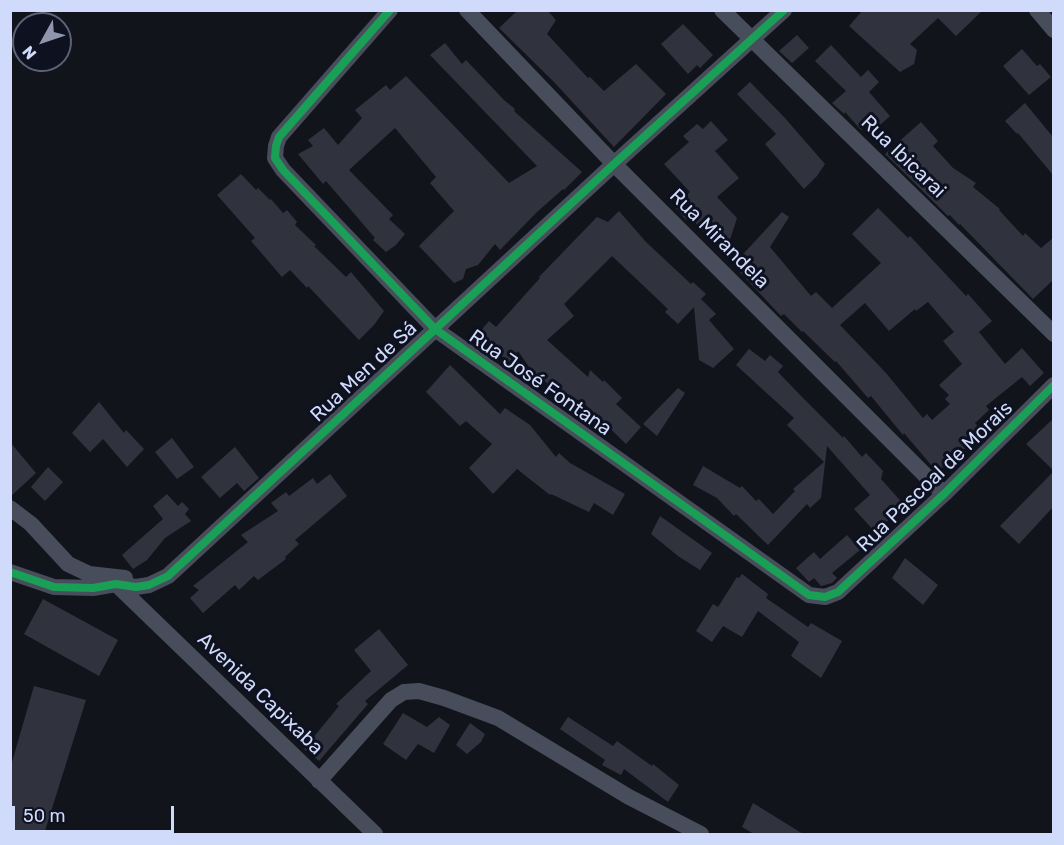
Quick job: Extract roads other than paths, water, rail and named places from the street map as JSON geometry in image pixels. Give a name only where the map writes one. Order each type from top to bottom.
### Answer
[{"type":"street","name":"Rua José Fontana","points":[[390,10],[279,137],[276,158],[283,170],[435,329],[809,595],[825,597],[838,592]]},
{"type":"street","name":"Rua Mirandela","points":[[467,10],[614,164],[944,494]]},
{"type":"street","name":"Rua Ibicarai","points":[[722,10],[1053,334]]},
{"type":"street","name":"Rua Men de Sá","points":[[10,572],[54,587],[93,588],[116,584],[136,587],[149,585],[168,576],[784,10]]},
{"type":"street","points":[[1037,10],[1053,30]]},
{"type":"street","name":"Rua Pascoal de Morais","points":[[838,592],[944,494],[1053,385]]},
{"type":"street","points":[[11,509],[31,524],[68,564],[89,574],[137,579],[168,576]]},
{"type":"street","name":"Avenida Capixaba","points":[[116,584],[375,834]]},
{"type":"street","points":[[319,781],[391,700],[404,692],[419,691],[498,718],[629,797],[701,834]]}]
